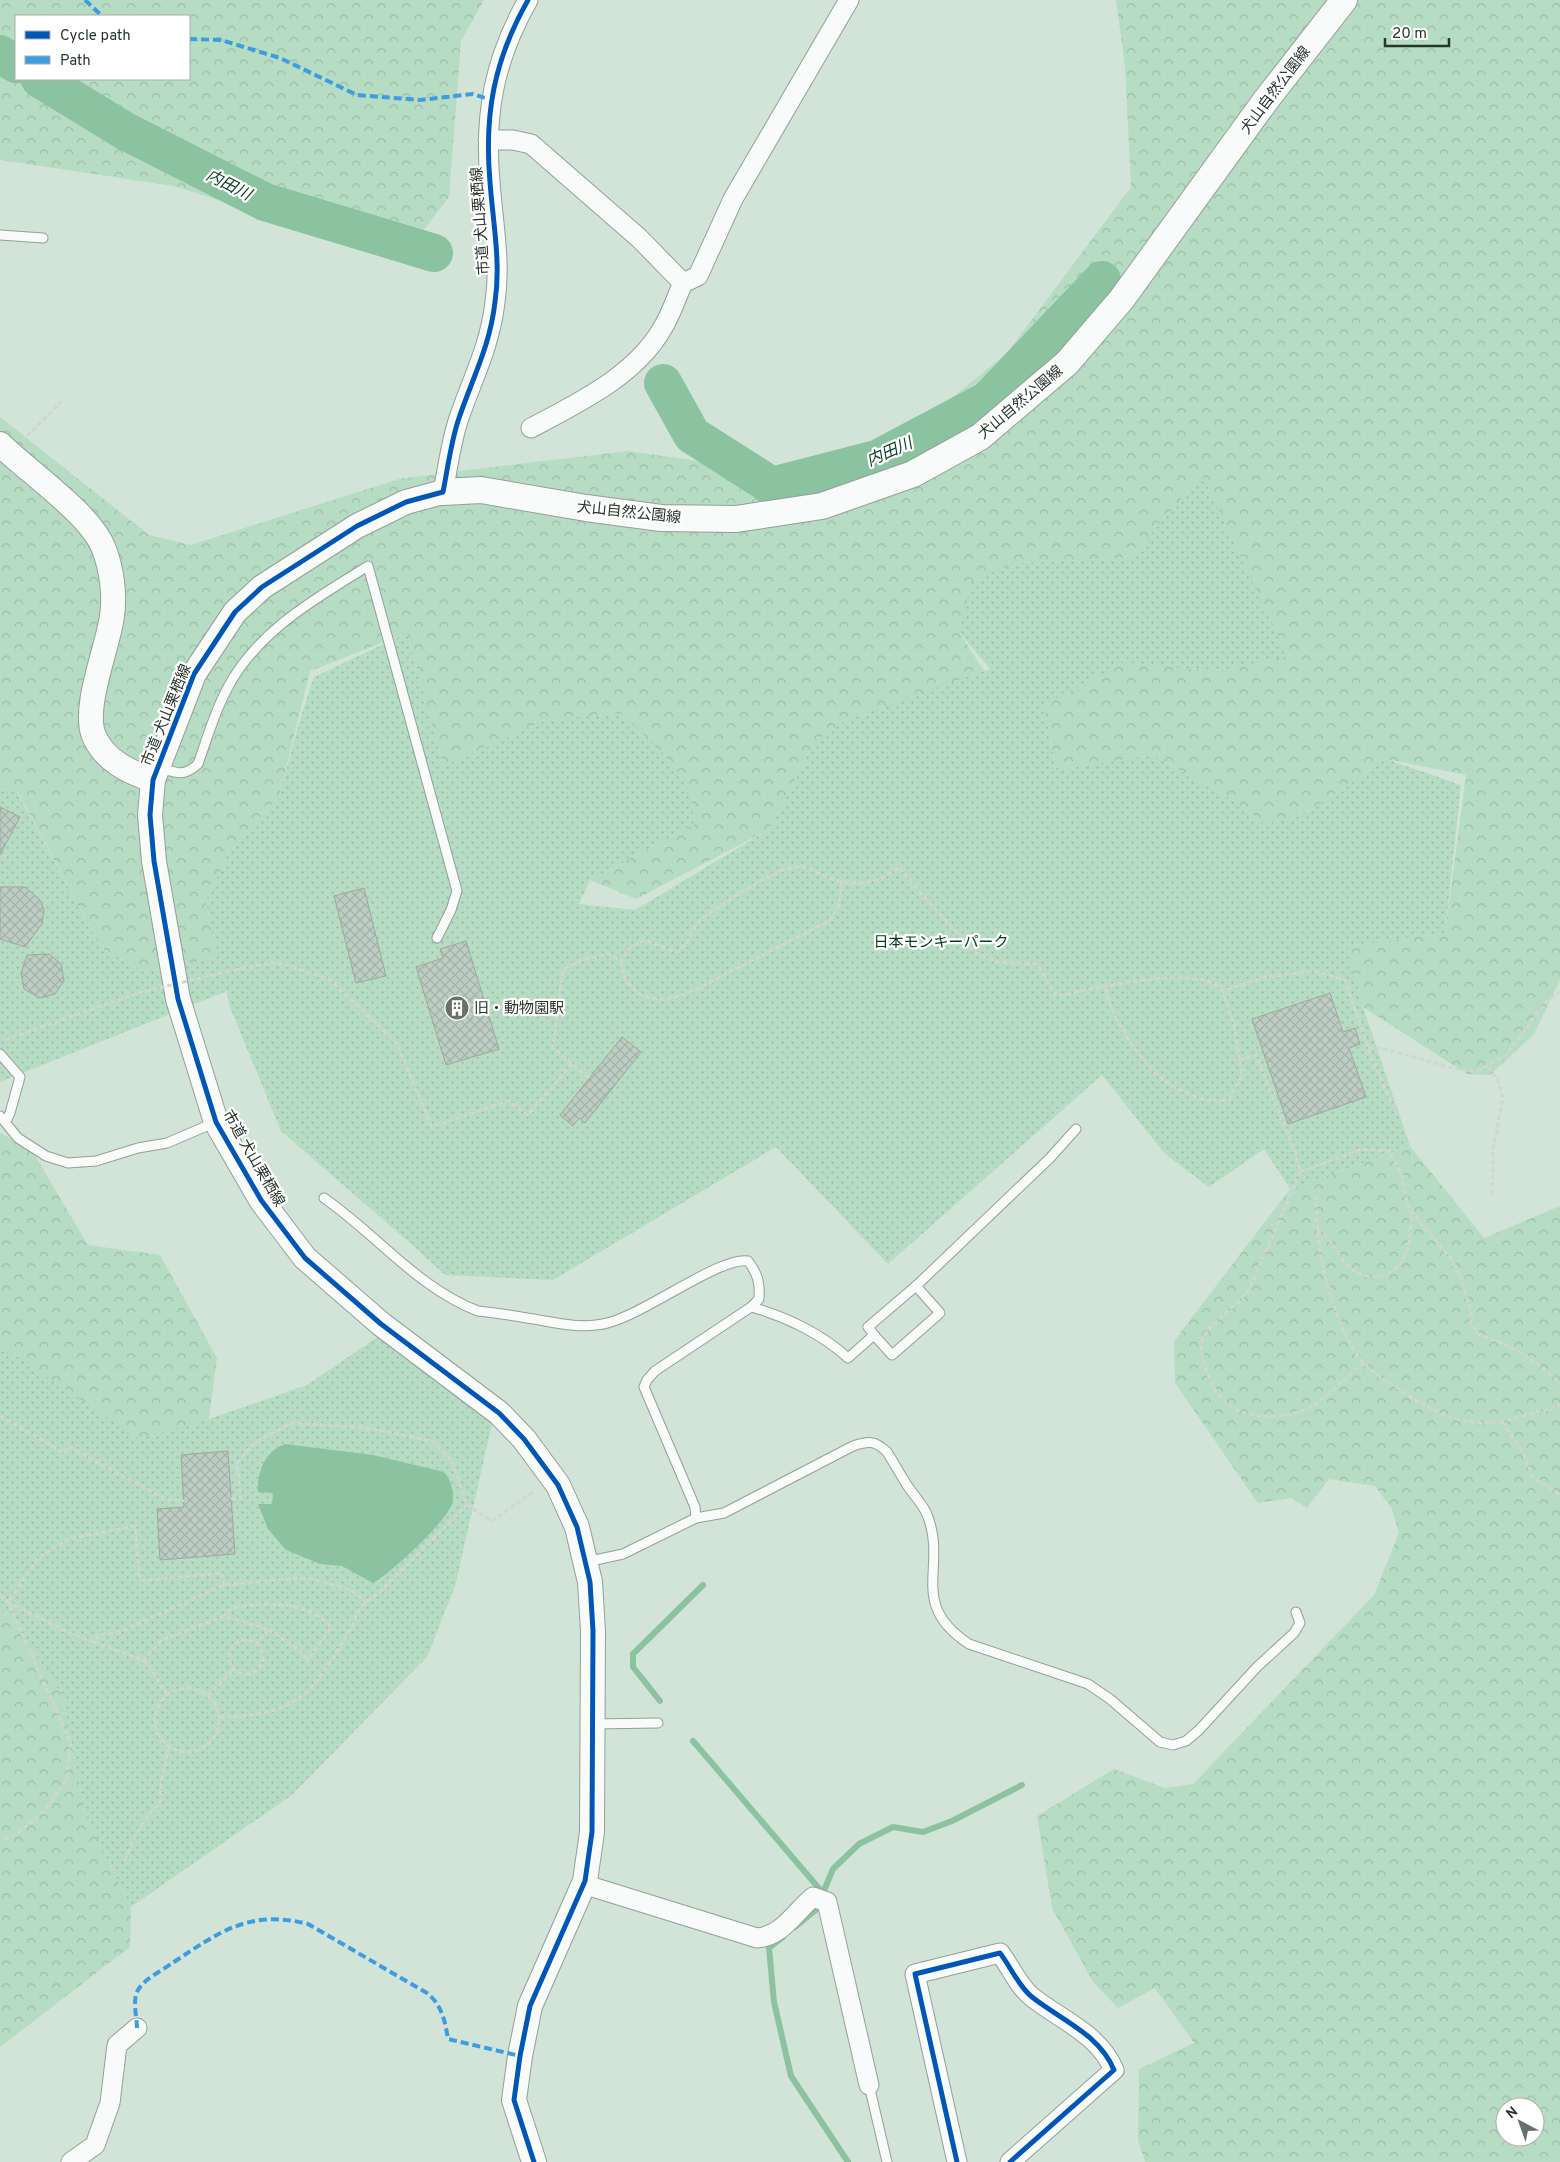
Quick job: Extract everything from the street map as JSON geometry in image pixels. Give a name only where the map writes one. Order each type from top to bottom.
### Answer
[{"type":"main road","name":"犬山自然公園線","points":[[443,492],[481,490],[586,508],[661,518],[736,519],[822,506],[913,474],[930,465],[980,437],[1067,363],[1121,300],[1266,100],[1344,0]]},
{"type":"street","name":"市道 犬山栗栖線","points":[[528,0],[498,66],[491,100],[488,140],[498,260],[495,302],[481,365],[459,418],[443,492],[406,502],[357,526],[262,587],[235,612],[194,674],[155,774],[150,816],[154,861],[178,999],[216,1122],[261,1200],[305,1258],[381,1324],[499,1412],[524,1440],[566,1501],[577,1528],[588,1572],[594,1630],[592,1832],[583,1884],[530,2006],[520,2056],[514,2100],[534,2162]]},
{"type":"street","points":[[531,428],[611,382],[643,356],[662,329],[683,283],[698,276],[733,199],[849,0]]},
{"type":"street","points":[[488,140],[513,140],[530,144],[639,238],[683,283]]},
{"type":"street","points":[[0,444],[80,515],[104,547],[112,577],[112,616],[91,710],[93,735],[105,752],[125,770],[155,774]]},
{"type":"street","points":[[583,1884],[757,1938],[770,1937],[780,1930],[813,1897],[827,1902],[870,2085]]},
{"type":"street","points":[[957,2162],[915,1974],[1000,1953],[1030,1996],[1078,2028],[1107,2054],[1114,2070],[1010,2162]]},
{"type":"street","points":[[71,2162],[95,2145],[110,2103],[117,2045],[138,2028]]},
{"type":"lane","points":[[0,235],[43,238]]},
{"type":"lane","points":[[155,774],[189,772],[198,764],[227,689],[246,659],[267,635],[290,617],[368,566],[457,891],[452,910],[437,938]]},
{"type":"lane","points":[[0,1054],[20,1077],[10,1113],[3,1119],[18,1138],[46,1156],[68,1163],[96,1161],[138,1148],[168,1143],[216,1122]]},
{"type":"lane","points":[[916,1286],[940,1313],[892,1355],[868,1327],[916,1286],[1050,1158],[1076,1130]]},
{"type":"lane","points":[[324,1198],[351,1217],[405,1266],[450,1298],[478,1311],[578,1326],[603,1324],[638,1311],[739,1260],[748,1262],[756,1272],[760,1286],[759,1299],[751,1307],[655,1371],[644,1387],[694,1507],[696,1518]]},
{"type":"lane","points":[[751,1307],[767,1312],[834,1345],[848,1358],[874,1335]]},
{"type":"lane","points":[[588,1572],[696,1518],[724,1513],[853,1446],[869,1441],[879,1444],[887,1452],[928,1516],[932,1531],[934,1597],[937,1610],[954,1634],[970,1644],[1088,1684],[1110,1699],[1160,1742],[1174,1745],[1186,1741],[1200,1730],[1256,1667],[1294,1633],[1300,1623],[1296,1612]]},
{"type":"lane","points":[[593,1724],[658,1723]]},
{"type":"lane","points":[[870,2085],[886,2162]]},
{"type":"path","points":[[28,436],[61,402]]},
{"type":"path","points":[[842,881],[839,906],[829,921],[701,987],[679,995],[655,999],[637,994],[626,982],[622,971],[622,961],[628,949],[645,940],[677,952],[685,947],[698,924],[773,874],[795,866],[810,868],[828,878],[860,884],[887,877],[898,867],[974,952],[997,962],[1037,964],[1056,996],[1106,988],[1181,978],[1211,983],[1223,991],[1234,1025],[1242,1075],[1229,1100],[1214,1101],[1164,1080],[1132,1044],[1123,1030],[1112,1011],[1106,988]]},
{"type":"path","points":[[589,1078],[553,1048],[563,969],[584,958],[608,954],[622,961]]},
{"type":"path","points":[[0,1042],[138,993],[234,970],[278,962],[329,979],[397,1044],[432,1127],[508,1101],[528,1114],[572,1064]]},
{"type":"path","points":[[1223,991],[1266,977],[1314,971],[1345,980],[1368,1048],[1391,1102],[1396,1108]]},
{"type":"path","points":[[1368,1048],[1381,1048],[1468,1072],[1476,1072],[1506,1056],[1546,1002],[1560,992]]},
{"type":"path","points":[[1239,1060],[1256,1055],[1295,1152],[1300,1172],[1250,1288],[1242,1300],[1213,1326],[1204,1338],[1203,1357],[1207,1374],[1216,1392],[1224,1401],[1239,1410],[1255,1416],[1279,1416],[1294,1414],[1314,1404],[1364,1363]]},
{"type":"path","points":[[1488,1067],[1497,1078],[1504,1096],[1493,1150],[1492,1197]]},
{"type":"path","points":[[1300,1172],[1362,1149],[1389,1151],[1402,1175],[1408,1208],[1451,1259],[1466,1296],[1471,1322],[1479,1335],[1501,1341],[1549,1372],[1560,1383]]},
{"type":"path","points":[[1316,1195],[1317,1230],[1327,1284],[1342,1326],[1367,1368],[1422,1404],[1460,1421],[1470,1423],[1502,1422],[1560,1405]]},
{"type":"path","points":[[1317,1230],[1325,1233],[1348,1267],[1358,1273],[1376,1278],[1387,1274],[1402,1261],[1409,1242],[1412,1212]]},
{"type":"path","points":[[0,1416],[64,1453],[68,1446],[165,1499],[184,1501]]},
{"type":"path","points":[[1502,1422],[1524,1454],[1533,1477],[1560,1495]]},
{"type":"path","points":[[231,1499],[241,1498],[237,1463],[254,1443],[292,1423],[367,1428],[432,1441],[452,1461],[467,1505],[492,1521],[536,1489]]},
{"type":"path","points":[[219,1717],[273,1711],[288,1706],[305,1694],[331,1663],[353,1625],[358,1611],[366,1602],[380,1592],[467,1505]]},
{"type":"path","points":[[8,1602],[37,1559],[68,1538],[135,1526],[140,1581],[222,1573],[224,1586]]},
{"type":"path","points":[[94,1642],[104,1633],[118,1633],[224,1586],[297,1578],[313,1579],[351,1590],[366,1602]]},
{"type":"path","points":[[0,1595],[8,1602],[74,1635],[143,1661],[149,1666],[167,1695]]},
{"type":"path","points":[[0,1841],[18,1833],[51,1802],[66,1781],[71,1744],[8,1602]]},
{"type":"path","points":[[143,1661],[162,1640],[222,1617],[232,1609],[285,1605],[320,1615],[331,1628],[308,1659],[293,1645],[269,1630],[240,1620],[222,1617]]},
{"type":"path","points":[[256,1643],[269,1630]]},
{"type":"path","points":[[246,1640],[256,1643],[262,1652],[259,1668],[249,1673],[234,1669],[229,1659],[231,1648],[240,1641],[246,1640]]},
{"type":"path","points":[[208,1696],[234,1669]]},
{"type":"path","points":[[185,1688],[195,1689],[208,1696],[216,1708],[219,1717],[218,1728],[214,1737],[198,1750],[188,1753],[169,1747],[156,1731],[154,1721],[156,1711],[167,1695],[185,1688]]},
{"type":"path","points":[[125,1860],[138,1832],[152,1810],[160,1804],[161,1782],[169,1747]]},
{"type":"green space","points":[[0,0],[484,0],[461,41],[449,197],[401,259],[174,186],[0,160]]},
{"type":"green space","points":[[1116,0],[1560,0],[1560,980],[1534,1034],[1490,1075],[1467,1074],[1363,1007],[1346,946],[1445,933],[1466,775],[1386,759],[1304,815],[1264,824],[1234,801],[1153,755],[1056,770],[1044,705],[1124,661],[1215,672],[1202,475],[1130,558],[1014,563],[959,632],[986,674],[815,741],[770,829],[636,899],[590,880],[694,825],[692,795],[668,758],[544,721],[443,766],[407,633],[310,671],[279,797],[229,852],[206,901],[217,958],[145,972],[101,948],[18,792],[0,789],[0,417],[149,535],[191,545],[399,479],[628,451],[805,476],[882,455],[1007,353],[1131,187],[1125,66]]},
{"type":"green space","name":"日本モンキーパーク","points":[[1202,475],[1287,656],[1215,672],[1124,662],[1044,705],[1056,770],[1153,755],[1234,801],[1264,824],[1304,815],[1386,759],[1461,785],[1445,933],[1347,946],[1363,1007],[1410,1146],[1290,1189],[1264,1149],[1209,1187],[1165,1154],[1102,1075],[888,1264],[776,1147],[553,1280],[445,1275],[281,1131],[229,1005],[227,991],[0,1082],[0,789],[17,792],[101,948],[145,972],[217,958],[206,901],[229,852],[279,797],[299,723],[314,677],[407,633],[443,766],[544,721],[621,713],[668,758],[692,795],[694,825],[590,880],[579,904],[635,910],[770,829],[815,741],[848,719],[990,669],[959,632],[972,581],[1014,563],[1130,558]]},
{"type":"green space","points":[[0,1133],[31,1149],[88,1245],[160,1255],[217,1358],[209,1419],[129,1442],[0,1346]]},
{"type":"green space","points":[[1410,1146],[1484,1238],[1560,1206],[1560,2162],[1145,2162],[1138,2140],[1139,2069],[1194,2043],[1155,1988],[1118,2008],[1093,1982],[1052,1908],[1037,1816],[1114,1769],[1165,1788],[1193,1784],[1374,1595],[1399,1533],[1392,1509],[1375,1486],[1329,1479],[1307,1508],[1292,1498],[1258,1503],[1175,1383],[1174,1341],[1290,1189]]},
{"type":"green space","points":[[385,1332],[493,1420],[455,1586],[427,1657],[292,1795],[131,1907],[85,1813],[62,1695],[13,1620],[0,1610],[0,1345],[139,1439],[209,1419],[307,1385]]},
{"type":"green space","points":[[0,1610],[13,1620],[62,1695],[85,1813],[131,1907],[130,1947],[0,2047]]},
{"type":"shaded area","points":[[285,1444],[373,1455],[444,1472],[452,1487],[452,1504],[440,1523],[417,1547],[373,1583],[342,1566],[320,1564],[286,1550],[268,1529],[258,1504],[272,1504],[273,1493],[258,1492],[259,1477],[267,1457],[278,1447]]},
{"type":"building","points":[[0,807],[20,817],[0,855]]},
{"type":"building","points":[[0,887],[25,887],[40,900],[44,910],[42,924],[25,947],[0,939]]},
{"type":"building","points":[[364,888],[386,976],[356,983],[334,896]]},
{"type":"building","name":"旧・動物園駅","points":[[466,941],[499,1049],[446,1065],[416,967],[443,958],[440,949]]},
{"type":"building","points":[[49,954],[61,964],[64,981],[55,994],[40,998],[24,989],[21,973],[27,955]]},
{"type":"building","points":[[1330,993],[1343,1032],[1355,1028],[1360,1044],[1349,1048],[1366,1097],[1288,1124],[1252,1019]]},
{"type":"building","points":[[622,1037],[641,1052],[585,1123],[579,1118],[573,1126],[560,1115]]},
{"type":"building","points":[[228,1451],[235,1554],[160,1560],[157,1509],[184,1507],[181,1455]]},
{"type":"waterway","name":"内田川","points":[[0,54],[15,63]]},
{"type":"waterway","name":"内田川","points":[[42,80],[125,131],[265,202],[434,253]]},
{"type":"waterway","name":"内田川","points":[[663,383],[692,435],[772,486],[877,459],[988,400],[1102,280]]},
{"type":"waterway","points":[[660,1701],[633,1667],[633,1654],[703,1585]]},
{"type":"waterway","points":[[693,1741],[823,1893],[833,1869],[859,1844],[893,1827],[923,1832],[952,1821],[1022,1785]]},
{"type":"waterway","points":[[795,1927],[817,1909]]},
{"type":"waterway","points":[[783,1937],[769,1948],[774,2002],[791,2076],[848,2162]]},
{"type":"marked path","points":[[85,0],[101,15]]},
{"type":"marked path","points":[[190,39],[221,40],[280,58],[357,95],[420,100],[473,94],[491,100]]},
{"type":"marked path","points":[[137,2028],[136,1994],[149,1978],[206,1941],[236,1926],[269,1919],[287,1920],[308,1924],[427,1993],[439,2008],[448,2039],[520,2056]]},
{"type":"cycle path","points":[[528,0],[516,22],[499,66],[490,110],[490,182],[497,272],[493,318],[485,347],[456,427],[443,492],[406,502],[357,526],[262,587],[235,612],[194,674],[153,780],[150,815],[154,861],[178,999],[216,1122],[261,1200],[305,1258],[381,1324],[499,1413],[524,1439],[558,1485],[577,1527],[590,1582],[593,1631],[592,1832],[585,1881],[530,2006],[520,2056],[514,2100],[534,2162]]},
{"type":"cycle path","points":[[957,2162],[915,1974],[1000,1953],[1027,1993],[1089,2037],[1107,2057],[1114,2070],[1010,2162]]},
{"type":"place","name":"旧・動物園駅","points":[[457,1008]]}]
